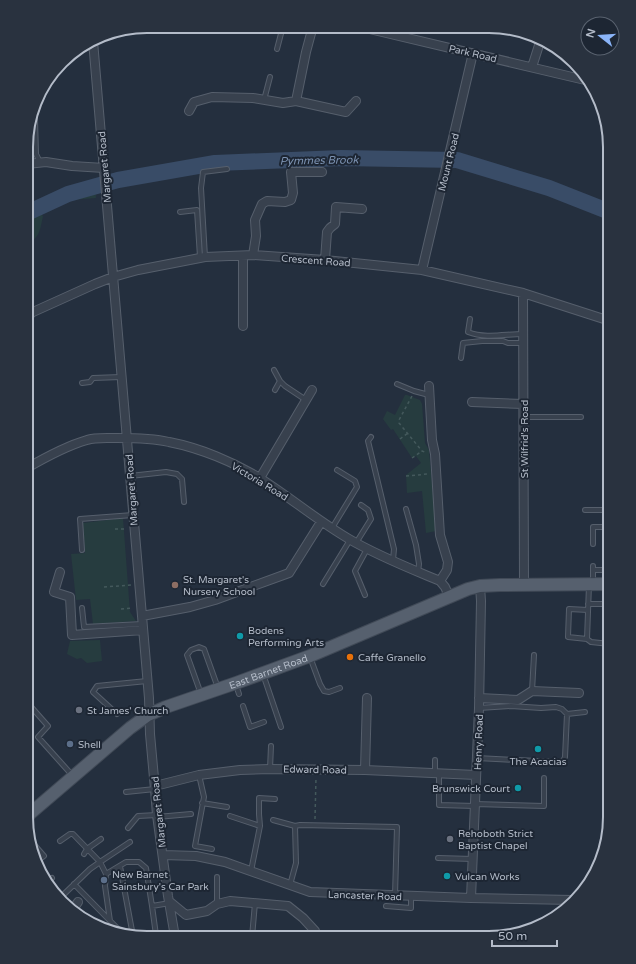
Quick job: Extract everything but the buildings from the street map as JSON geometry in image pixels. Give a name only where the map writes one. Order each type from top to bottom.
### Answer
[{"type":"main road","name":"East Barnet Road","points":[[33,811],[130,728],[148,715],[166,707],[218,689],[238,688],[262,673],[310,656],[468,589],[480,586],[500,585],[603,584]]},
{"type":"street","points":[[296,101],[311,33]]},
{"type":"street","name":"Park Road","points":[[396,33],[579,79]]},
{"type":"street","points":[[532,67],[539,45]]},
{"type":"street","name":"Margaret Road","points":[[93,46],[149,698],[148,715],[157,816],[174,931]]},
{"type":"street","name":"Mount Road","points":[[422,270],[473,53]]},
{"type":"street","points":[[189,111],[194,102],[212,97],[253,98],[283,103],[296,101],[346,112],[356,101]]},
{"type":"street","points":[[33,164],[104,168]]},
{"type":"street","points":[[253,255],[256,236],[255,220],[262,204],[267,201],[285,202],[291,200],[293,193],[291,172],[322,172]]},
{"type":"street","points":[[325,260],[327,232],[335,224],[336,207],[362,209]]},
{"type":"street","name":"Crescent Road","points":[[33,312],[112,277],[138,270],[203,257],[253,255],[325,260],[422,270],[523,292],[603,319]]},
{"type":"street","points":[[243,256],[243,326]]},
{"type":"street","name":"St Wilfrid's Road","points":[[523,292],[524,585]]},
{"type":"street","points":[[429,386],[440,535],[448,562],[447,570],[440,581],[445,587],[449,596]]},
{"type":"street","points":[[260,478],[312,390]]},
{"type":"street","points":[[472,402],[523,404]]},
{"type":"street","name":"Victoria Road","points":[[33,464],[52,454],[88,439],[127,438],[168,442],[186,446],[237,466],[260,478],[321,522],[367,550],[440,581]]},
{"type":"street","points":[[60,572],[54,592],[70,597],[72,635],[142,623],[289,573],[321,522]]},
{"type":"street","name":"Henry Road","points":[[471,898],[479,708],[480,586]]},
{"type":"street","points":[[479,698],[518,700],[532,691],[579,693]]},
{"type":"street","points":[[365,770],[367,698]]},
{"type":"street","name":"Edward Road","points":[[155,787],[199,775],[240,770],[365,770],[476,775]]},
{"type":"street","name":"Lancaster Road","points":[[163,855],[194,856],[225,862],[310,892],[566,901]]},
{"type":"street","points":[[76,905],[78,902]]},
{"type":"street","points":[[169,902],[186,915],[207,911],[217,904],[230,902],[288,906],[303,918],[315,931]]},
{"type":"lane","points":[[277,50],[281,33]]},
{"type":"lane","points":[[264,100],[270,77]]},
{"type":"lane","points":[[35,126],[36,154],[42,163]]},
{"type":"lane","points":[[203,257],[201,188],[203,172],[227,169]]},
{"type":"lane","points":[[180,212],[197,210],[203,257]]},
{"type":"lane","points":[[470,318],[468,332],[477,336],[524,334]]},
{"type":"lane","points":[[461,358],[463,342],[482,340],[524,343]]},
{"type":"lane","points":[[274,370],[280,381],[285,386],[306,400]]},
{"type":"lane","points":[[82,382],[90,382],[93,378],[121,377]]},
{"type":"lane","points":[[275,390],[280,381]]},
{"type":"lane","points":[[397,384],[429,396]]},
{"type":"lane","points":[[523,417],[581,417]]},
{"type":"lane","points":[[371,437],[368,441],[394,549],[393,561]]},
{"type":"lane","points":[[332,529],[357,487],[355,481],[337,470]]},
{"type":"lane","points":[[129,476],[166,472],[177,474],[182,479],[184,502]]},
{"type":"lane","points":[[323,584],[371,519],[368,510],[361,505]]},
{"type":"lane","points":[[406,509],[420,564],[418,572]]},
{"type":"lane","points":[[585,510],[603,510]]},
{"type":"lane","points":[[82,550],[80,519],[133,515]]},
{"type":"lane","points":[[593,544],[593,527],[603,527]]},
{"type":"lane","points":[[365,595],[355,572],[367,550]]},
{"type":"lane","points":[[587,638],[588,604],[593,568],[603,569]]},
{"type":"lane","points":[[588,604],[603,604]]},
{"type":"lane","points":[[82,608],[84,627],[142,623]]},
{"type":"lane","points":[[588,610],[569,609],[568,637],[587,638],[591,642],[603,643]]},
{"type":"lane","points":[[201,694],[188,655],[191,650],[199,647],[204,649],[218,689]]},
{"type":"lane","points":[[532,691],[534,655]]},
{"type":"lane","points":[[310,656],[324,691],[329,692],[340,688]]},
{"type":"lane","points":[[262,673],[281,727]]},
{"type":"lane","points":[[117,714],[93,692],[97,686],[147,680]]},
{"type":"lane","points":[[243,706],[250,727],[264,722]]},
{"type":"lane","points":[[477,758],[557,762],[563,761],[565,757],[567,714],[562,709],[556,707],[541,708],[511,706],[479,708]]},
{"type":"lane","points":[[33,709],[48,726],[38,737],[74,776]]},
{"type":"lane","points":[[567,714],[585,712]]},
{"type":"lane","points":[[270,769],[271,746]]},
{"type":"lane","points":[[435,760],[439,805],[544,806],[544,778]]},
{"type":"lane","points":[[194,856],[204,797],[199,775]]},
{"type":"lane","points":[[126,792],[155,787]]},
{"type":"lane","points":[[251,872],[260,826],[259,798],[275,799]]},
{"type":"lane","points":[[202,803],[227,807]]},
{"type":"lane","points":[[128,828],[138,816],[191,814]]},
{"type":"lane","points":[[230,816],[260,826]]},
{"type":"lane","points":[[273,820],[296,826],[300,824],[397,827],[395,896]]},
{"type":"lane","points":[[290,885],[296,863],[296,826]]},
{"type":"lane","points":[[60,841],[70,834],[73,834],[100,862],[106,874],[105,886],[110,921]]},
{"type":"lane","points":[[84,854],[87,849],[101,839]]},
{"type":"lane","points":[[63,895],[90,869],[130,842]]},
{"type":"lane","points":[[195,846],[212,849]]},
{"type":"lane","points":[[37,847],[45,855],[41,858]]},
{"type":"lane","points":[[438,858],[473,859]]},
{"type":"lane","points":[[106,874],[126,862],[139,862],[146,868],[155,931]]},
{"type":"lane","points":[[120,866],[131,930]]},
{"type":"lane","points":[[217,904],[218,877]]},
{"type":"lane","points":[[74,884],[115,926]]},
{"type":"lane","points":[[386,906],[411,908],[411,896]]},
{"type":"lane","points":[[152,906],[169,902]]},
{"type":"lane","points":[[253,931],[255,903]]},
{"type":"path","points":[[414,391],[399,422],[422,451],[435,454]]},
{"type":"path","points":[[400,439],[408,433]]},
{"type":"path","points":[[412,458],[422,451]]},
{"type":"path","points":[[406,476],[436,474]]},
{"type":"path","points":[[115,529],[134,529]]},
{"type":"path","points":[[104,587],[139,585]]},
{"type":"path","points":[[121,609],[141,607]]},
{"type":"path","points":[[315,825],[316,769]]},
{"type":"green space","points":[[95,184],[96,198],[70,200],[60,198],[60,191]]},
{"type":"green space","points":[[35,210],[43,216],[39,233],[33,240],[33,211]]},
{"type":"green space","points":[[405,395],[420,400],[422,404],[425,443],[429,450],[436,531],[426,533],[422,491],[407,493],[406,475],[421,463],[416,456],[412,458],[393,429],[391,430],[383,419],[387,411],[395,415]]},
{"type":"green space","points":[[123,518],[130,612],[136,621],[93,624],[90,599],[76,600],[71,554],[85,553],[83,523]]},
{"type":"green space","points":[[100,640],[102,661],[87,663],[81,658],[77,659],[67,654],[70,641]]},
{"type":"waterway","name":"Pymmes Brook","points":[[33,210],[68,194],[118,180],[215,163],[341,158],[457,160],[549,188],[603,209]]},
{"type":"place","name":"St. Margaret's Nursery School","points":[[175,585]]},
{"type":"place","name":"Bodens Performing Arts","points":[[240,636]]},
{"type":"place","name":"Caffe Granello","points":[[350,657]]},
{"type":"place","name":"St James' Church","points":[[79,710]]},
{"type":"place","name":"Shell","points":[[70,744]]},
{"type":"place","name":"The Acacias","points":[[538,749]]},
{"type":"place","name":"Brunswick Court","points":[[518,788]]},
{"type":"place","name":"Rehoboth Strict Baptist Chapel","points":[[450,839]]},
{"type":"place","name":"Vulcan Works","points":[[447,876]]},
{"type":"place","name":"New Barnet Sainsbury's Car Park","points":[[104,880]]}]
